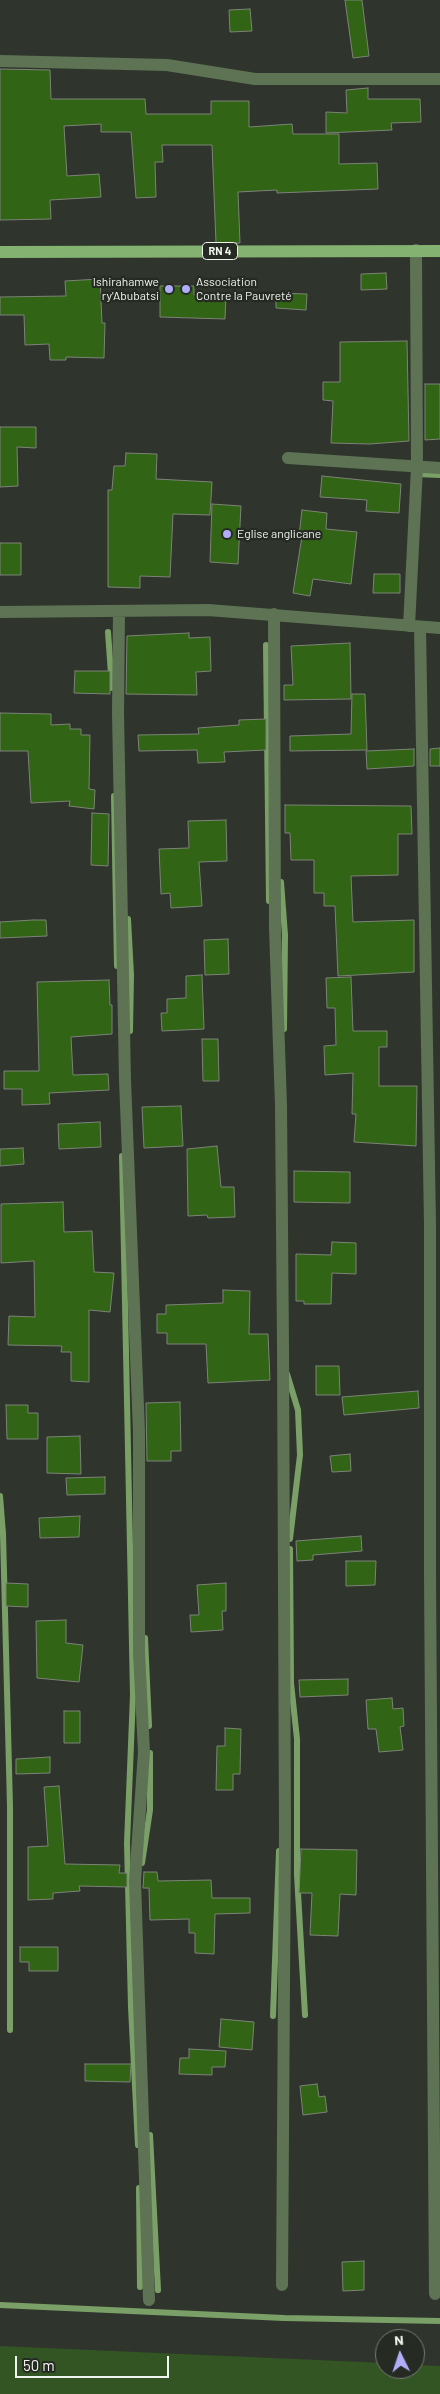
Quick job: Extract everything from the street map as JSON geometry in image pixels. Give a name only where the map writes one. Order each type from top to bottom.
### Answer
[{"type":"main road","name":"RN 4","points":[[0,252],[440,251]]},
{"type":"street","points":[[0,61],[167,65],[255,79],[440,78]]},
{"type":"street","points":[[416,250],[417,467],[414,626],[430,1224],[430,1575],[435,2294]]},
{"type":"street","points":[[288,458],[440,468]]},
{"type":"street","points":[[0,612],[208,610],[440,628]]},
{"type":"street","points":[[118,611],[118,713],[125,1080],[139,1432],[139,1654],[144,1752],[135,1881],[148,2300]]},
{"type":"street","points":[[274,614],[275,928],[281,1106],[283,1346],[285,1812],[282,2285]]},
{"type":"green space","points":[[0,2346],[375,2363],[375,2379],[425,2379],[425,2365],[440,2366],[440,2394],[0,2394]]},
{"type":"building","points":[[345,0],[362,0],[369,56],[353,58]]},
{"type":"building","points":[[250,9],[252,31],[230,32],[229,10]]},
{"type":"building","points":[[0,69],[50,70],[51,99],[145,99],[146,114],[211,114],[211,101],[249,101],[249,127],[292,124],[293,134],[339,134],[339,164],[377,163],[378,189],[277,193],[277,190],[238,192],[240,243],[216,243],[212,145],[162,145],[163,162],[155,162],[156,197],[136,198],[131,132],[101,132],[101,124],[64,126],[67,176],[99,174],[101,197],[50,200],[51,219],[0,220]]},
{"type":"building","points":[[368,88],[368,99],[420,99],[421,122],[391,123],[392,130],[326,133],[326,112],[347,113],[346,90]]},
{"type":"building","points":[[386,273],[387,289],[361,290],[361,274]]},
{"type":"building","points":[[100,279],[102,323],[105,323],[104,358],[66,357],[66,360],[50,360],[49,344],[25,345],[24,315],[0,315],[0,297],[66,296],[65,281]]},
{"type":"building","points":[[160,286],[194,286],[194,295],[226,296],[225,319],[160,317]]},
{"type":"building","points":[[276,293],[307,294],[306,310],[276,308]]},
{"type":"building","points":[[407,341],[409,441],[370,444],[331,443],[333,401],[323,400],[323,382],[340,382],[340,342]]},
{"type":"building","points":[[425,384],[440,384],[440,439],[425,440]]},
{"type":"building","points":[[0,427],[36,427],[36,448],[17,447],[18,486],[0,487]]},
{"type":"building","points":[[126,453],[157,454],[156,479],[212,482],[210,515],[173,514],[170,577],[140,576],[140,588],[108,587],[108,490],[112,490],[114,466],[125,466]]},
{"type":"building","points":[[322,476],[401,484],[399,513],[366,511],[367,500],[320,497]]},
{"type":"building","points":[[212,504],[241,506],[238,564],[210,562]]},
{"type":"building","points":[[302,510],[327,513],[326,529],[357,532],[351,584],[313,579],[310,596],[293,593],[302,536],[299,536]]},
{"type":"building","points":[[0,543],[21,543],[21,575],[0,575]]},
{"type":"building","points":[[374,574],[400,574],[400,593],[373,593]]},
{"type":"building","points":[[189,633],[189,638],[210,637],[211,671],[196,672],[197,695],[126,694],[127,636]]},
{"type":"building","points":[[350,643],[351,699],[284,700],[284,685],[293,685],[291,646]]},
{"type":"building","points":[[75,671],[110,671],[110,694],[74,693]]},
{"type":"building","points":[[352,694],[365,694],[367,750],[290,751],[290,736],[351,734]]},
{"type":"building","points":[[0,713],[51,714],[51,725],[70,724],[70,729],[81,729],[81,735],[90,735],[89,789],[95,790],[94,809],[69,806],[70,801],[31,803],[28,751],[0,751]]},
{"type":"building","points":[[266,719],[266,750],[224,752],[225,762],[198,763],[197,750],[139,751],[138,735],[199,734],[198,728],[239,725],[239,720]]},
{"type":"building","points":[[440,748],[440,766],[430,766],[430,749]]},
{"type":"building","points":[[414,749],[414,766],[367,769],[366,751]]},
{"type":"building","points":[[285,805],[411,806],[412,834],[398,834],[398,875],[351,876],[353,922],[414,920],[414,972],[338,976],[335,906],[324,906],[324,893],[314,893],[314,860],[291,860],[290,833],[285,833]]},
{"type":"building","points":[[92,813],[109,814],[108,866],[91,865]]},
{"type":"building","points":[[226,820],[227,861],[199,862],[202,906],[171,908],[170,893],[161,894],[159,849],[189,848],[188,821]]},
{"type":"building","points":[[46,920],[47,936],[0,938],[0,922]]},
{"type":"building","points":[[228,939],[229,974],[205,975],[204,940]]},
{"type":"building","points":[[202,975],[204,1029],[162,1031],[161,1013],[167,1013],[167,999],[186,998],[186,976]]},
{"type":"building","points":[[351,977],[353,1031],[387,1031],[387,1047],[379,1047],[379,1086],[417,1086],[416,1146],[354,1142],[356,1114],[352,1114],[353,1073],[325,1075],[324,1046],[336,1045],[335,1008],[327,1008],[326,978]]},
{"type":"building","points":[[109,980],[110,1005],[112,1005],[112,1034],[71,1037],[73,1075],[108,1074],[109,1090],[49,1093],[50,1104],[22,1105],[22,1089],[4,1089],[4,1071],[39,1071],[37,982]]},
{"type":"building","points":[[202,1039],[218,1039],[219,1081],[203,1081]]},
{"type":"building","points":[[181,1106],[183,1146],[144,1148],[142,1107]]},
{"type":"building","points":[[100,1122],[101,1147],[59,1149],[58,1124]]},
{"type":"building","points":[[217,1146],[221,1187],[234,1187],[235,1217],[208,1218],[207,1215],[188,1216],[187,1149]]},
{"type":"building","points":[[23,1148],[24,1164],[0,1166],[0,1149]]},
{"type":"building","points":[[294,1171],[350,1172],[350,1203],[294,1202]]},
{"type":"building","points":[[63,1202],[64,1232],[92,1231],[94,1272],[114,1273],[110,1312],[89,1310],[89,1382],[71,1381],[71,1352],[61,1352],[62,1346],[8,1345],[9,1316],[35,1317],[34,1261],[1,1263],[1,1204]]},
{"type":"building","points":[[332,1242],[356,1243],[356,1274],[332,1273],[331,1304],[304,1304],[304,1301],[296,1301],[296,1254],[331,1255]]},
{"type":"building","points":[[223,1290],[250,1291],[249,1334],[268,1334],[270,1380],[208,1383],[206,1344],[167,1344],[167,1333],[157,1333],[157,1314],[166,1314],[166,1305],[223,1303]]},
{"type":"building","points":[[316,1366],[339,1366],[340,1395],[316,1395]]},
{"type":"building","points":[[418,1391],[419,1408],[344,1415],[342,1397]]},
{"type":"building","points":[[180,1402],[181,1451],[171,1451],[171,1461],[147,1461],[146,1403]]},
{"type":"building","points":[[6,1405],[28,1405],[28,1413],[38,1413],[38,1439],[7,1439]]},
{"type":"building","points":[[80,1436],[81,1474],[47,1473],[47,1437]]},
{"type":"building","points":[[350,1454],[351,1471],[332,1472],[330,1456]]},
{"type":"building","points":[[105,1477],[105,1494],[67,1495],[66,1478]]},
{"type":"building","points":[[80,1516],[79,1537],[40,1538],[39,1518]]},
{"type":"building","points":[[361,1536],[362,1551],[313,1555],[313,1560],[297,1561],[296,1541]]},
{"type":"building","points":[[346,1561],[376,1561],[375,1585],[346,1586]]},
{"type":"building","points":[[6,1583],[28,1584],[28,1607],[6,1606]]},
{"type":"building","points":[[226,1583],[226,1611],[222,1611],[223,1630],[191,1632],[190,1615],[199,1615],[197,1585]]},
{"type":"building","points":[[66,1620],[66,1643],[83,1645],[79,1682],[37,1678],[36,1621]]},
{"type":"building","points":[[348,1679],[348,1695],[300,1697],[299,1680]]},
{"type":"building","points":[[392,1698],[393,1709],[403,1708],[404,1726],[400,1727],[403,1750],[379,1752],[376,1729],[368,1729],[366,1700]]},
{"type":"building","points":[[64,1711],[80,1711],[80,1743],[64,1743]]},
{"type":"building","points":[[225,1728],[241,1729],[240,1774],[233,1774],[233,1790],[216,1790],[217,1746],[225,1746]]},
{"type":"building","points":[[50,1757],[50,1773],[16,1774],[16,1759]]},
{"type":"building","points":[[59,1786],[65,1864],[120,1865],[119,1873],[127,1873],[127,1887],[79,1886],[80,1891],[53,1893],[53,1899],[28,1900],[28,1847],[48,1846],[44,1787]]},
{"type":"building","points":[[301,1849],[357,1850],[356,1895],[340,1894],[338,1936],[310,1935],[312,1893],[299,1893]]},
{"type":"building","points":[[144,1872],[157,1872],[158,1881],[211,1880],[212,1898],[250,1898],[250,1913],[215,1914],[214,1954],[195,1953],[195,1933],[189,1933],[189,1919],[150,1920],[149,1888],[143,1888]]},
{"type":"building","points":[[20,1947],[58,1947],[58,1971],[29,1971],[29,1962],[20,1962]]},
{"type":"building","points":[[221,2019],[254,2022],[252,2050],[219,2047]]},
{"type":"building","points":[[189,2049],[226,2051],[225,2067],[212,2067],[212,2075],[179,2074],[180,2058],[189,2058]]},
{"type":"building","points":[[85,2064],[131,2064],[130,2082],[85,2081]]},
{"type":"building","points":[[317,2084],[319,2097],[325,2096],[327,2112],[303,2115],[300,2086]]},
{"type":"building","points":[[364,2261],[364,2290],[343,2291],[342,2262]]},
{"type":"waterway","points":[[417,474],[440,475]]},
{"type":"waterway","points":[[108,632],[112,688]]},
{"type":"waterway","points":[[266,645],[269,901]]},
{"type":"waterway","points":[[114,796],[117,966]]},
{"type":"waterway","points":[[281,882],[285,935],[284,1029]]},
{"type":"waterway","points":[[128,919],[131,975],[130,1031]]},
{"type":"waterway","points":[[122,1156],[133,1695],[127,1843],[131,2007],[138,2145]]},
{"type":"waterway","points":[[287,1374],[298,1410],[300,1455],[290,1539]]},
{"type":"waterway","points":[[0,1496],[3,1534],[10,1807],[10,2030]]},
{"type":"waterway","points":[[290,1549],[291,1683],[297,1739],[297,1875],[305,2015]]},
{"type":"waterway","points":[[145,1638],[149,1726]]},
{"type":"waterway","points":[[142,1863],[150,1810],[150,1753]]},
{"type":"waterway","points":[[273,2016],[279,1851]]},
{"type":"waterway","points":[[150,2135],[158,2290]]},
{"type":"waterway","points":[[139,2188],[140,2287]]},
{"type":"waterway","points":[[0,2305],[284,2318],[440,2321]]},
{"type":"place","name":"Ishirahamwe ry'Abubatsi","points":[[169,289]]},
{"type":"place","name":"Association Contre la Pauvreté","points":[[186,289]]},
{"type":"place","name":"Eglise anglicane","points":[[227,534]]}]
